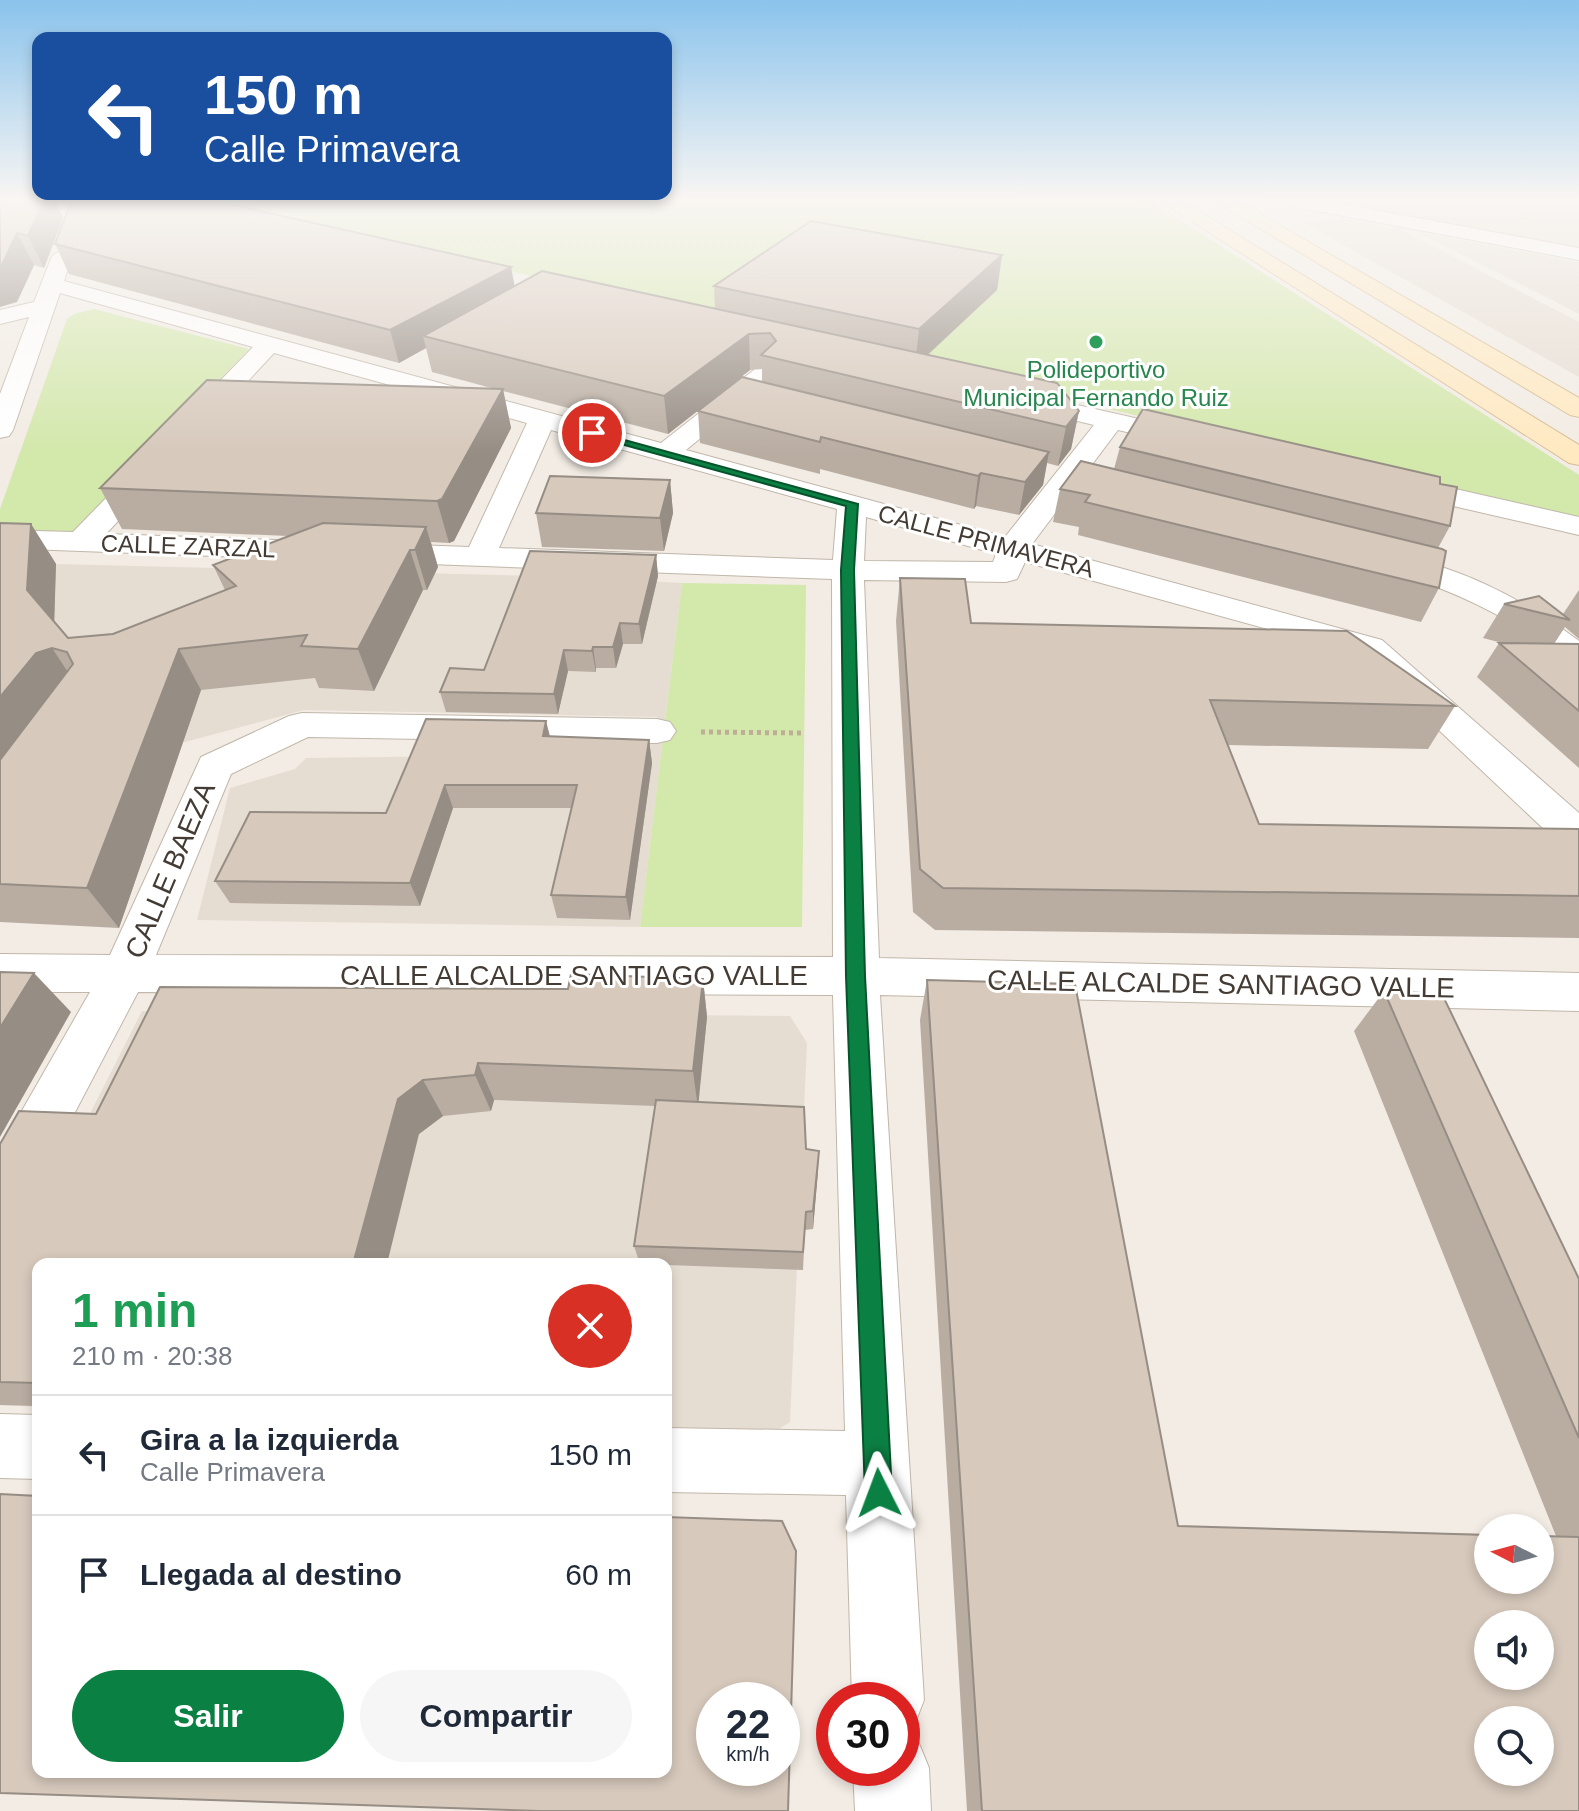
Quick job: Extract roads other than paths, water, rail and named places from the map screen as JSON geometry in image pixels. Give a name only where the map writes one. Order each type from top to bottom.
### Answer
[{"type":"street","points":[[1,422],[52,284]]},
{"type":"street","points":[[1301,284],[1579,457]]},
{"type":"street","points":[[1365,284],[1579,409]]},
{"type":"street","points":[[0,317],[48,296]]},
{"type":"street","name":"CALLE PRIMAVERA","points":[[48,296],[269,344],[1370,647],[1579,837]]},
{"type":"street","points":[[764,342],[825,356]]},
{"type":"street","points":[[81,542],[269,344]]},
{"type":"street","points":[[666,453],[795,349]]},
{"type":"street","points":[[396,379],[424,363]]},
{"type":"street","points":[[990,393],[1216,444]]},
{"type":"street","points":[[737,396],[767,403]]},
{"type":"street","points":[[480,556],[542,419]]},
{"type":"street","name":"CALLE ZARZAL","points":[[0,539],[848,570],[1006,572],[1013,548],[1111,421]]},
{"type":"street","points":[[1037,470],[1098,485]]},
{"type":"street","points":[[1367,478],[1579,526]]},
{"type":"street","points":[[852,504],[848,570],[856,976],[887,1682]]},
{"type":"street","points":[[1359,553],[1436,573],[1523,615],[1579,658]]},
{"type":"street","name":"CALLE BAEZA","points":[[0,1201],[125,973],[215,766],[302,725],[657,731]]},
{"type":"street","name":"CALLE ALCALDE SANTIAGO VALLE","points":[[0,973],[856,976],[1579,992]]},
{"type":"street","points":[[0,1446],[32,1447]]},
{"type":"street","points":[[672,1460],[877,1464]]},
{"type":"street","points":[[892,1786],[893,1811]]},
{"type":"place","name":"Polideportivo Municipal Fernando Ruiz","points":[[1096,342]]}]
